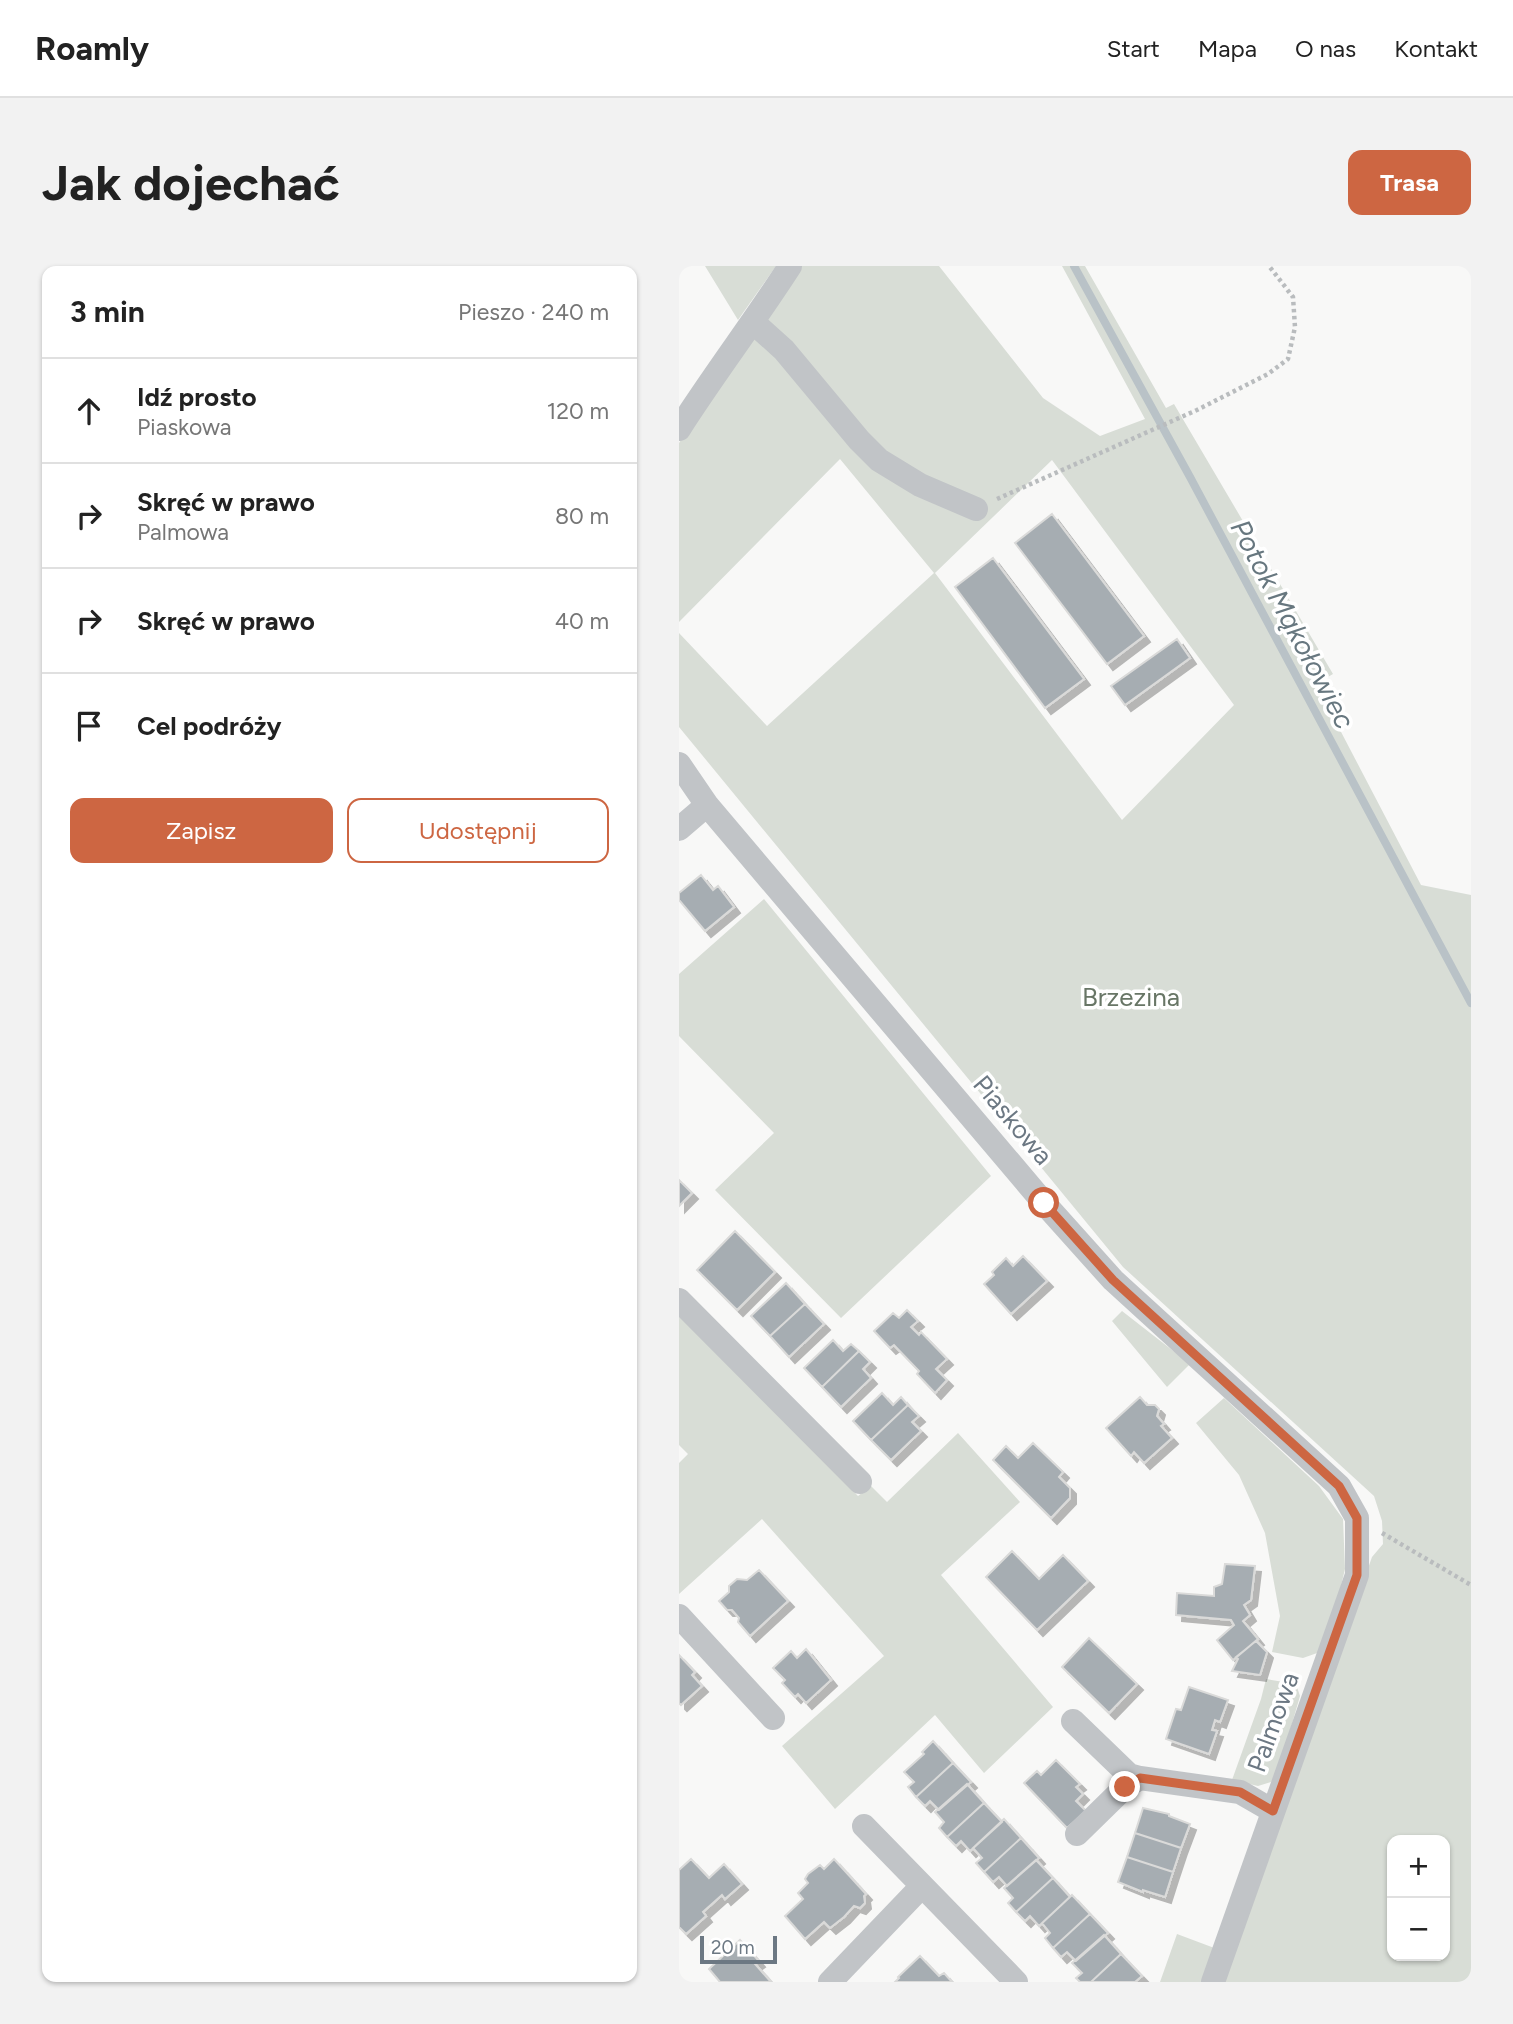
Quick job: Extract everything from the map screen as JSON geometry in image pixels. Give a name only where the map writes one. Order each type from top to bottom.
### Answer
[{"type":"street","points":[[679,429],[706,387],[754,323],[790,266]]},
{"type":"street","points":[[754,323],[784,350],[879,460],[921,485],[976,509]]},
{"type":"street","name":"Piaskowa","points":[[679,764],[707,805],[1035,1193],[1113,1280],[1339,1486],[1357,1518]]},
{"type":"street","points":[[679,829],[707,805]]},
{"type":"street","points":[[679,1300],[860,1482]]},
{"type":"street","name":"Palmowa","points":[[1213,1982],[1357,1575],[1357,1518]]},
{"type":"street","points":[[679,1616],[773,1718]]},
{"type":"street","points":[[1073,1721],[1129,1775],[1240,1792],[1273,1811]]},
{"type":"street","points":[[1077,1833],[1125,1787],[1140,1778]]},
{"type":"street","points":[[865,1826],[1016,1982]]},
{"type":"street","points":[[830,1982],[922,1886]]},
{"type":"path","points":[[976,509],[1178,418],[1268,374],[1288,359],[1295,327],[1293,297],[1269,266]]},
{"type":"path","points":[[1357,1518],[1471,1585]]},
{"type":"green space","points":[[705,266],[776,266],[738,320]]},
{"type":"green space","name":"Brzezina","points":[[794,266],[939,266],[1043,398],[1100,436],[1145,419],[1062,266],[1085,266],[1166,408],[1174,404],[1333,674],[1316,684],[1421,885],[1471,895],[1471,1982],[1222,1982],[1372,1557],[1383,1544],[1382,1521],[1374,1496],[1123,1267],[679,727],[679,633],[767,726],[934,573],[840,459],[679,622],[679,443]],"holes":[[[1052,460],[1234,705],[1122,820],[935,573]]]},
{"type":"green space","points":[[764,899],[991,1176],[841,1318],[715,1190],[774,1133],[679,1036],[679,974]]},
{"type":"green space","points":[[1122,1311],[1190,1364],[1167,1387],[1112,1321]]},
{"type":"green space","points":[[679,1314],[858,1496],[871,1486],[887,1502],[958,1433],[1020,1502],[941,1575],[1053,1707],[984,1773],[935,1715],[835,1809],[782,1746],[884,1656],[762,1519],[679,1594],[679,1463],[688,1454],[679,1445]]},
{"type":"green space","points":[[1224,1398],[1319,1486],[1343,1519],[1345,1569],[1329,1636],[1320,1652],[1303,1658],[1272,1652],[1280,1616],[1265,1533],[1239,1475],[1196,1423]]},
{"type":"green space","points":[[1266,1679],[1296,1684],[1300,1696],[1278,1772],[1271,1782],[1258,1786],[1232,1780]]},
{"type":"green space","points":[[1177,1934],[1217,1949],[1204,1982],[1160,1982]]},
{"type":"building","points":[[1052,514],[1144,636],[1107,664],[1015,543]]},
{"type":"building","points":[[993,558],[1084,679],[1045,708],[955,587]]},
{"type":"building","points":[[1177,639],[1190,658],[1125,705],[1111,686]]},
{"type":"building","points":[[701,875],[713,890],[718,886],[734,907],[705,931],[679,900],[679,893]]},
{"type":"building","points":[[679,1180],[692,1193],[679,1206]]},
{"type":"building","points":[[735,1231],[775,1272],[737,1310],[697,1270]]},
{"type":"building","points":[[1023,1256],[1047,1281],[1011,1314],[984,1284],[1006,1258],[1013,1266]]},
{"type":"building","points":[[786,1283],[805,1304],[770,1336],[751,1316]]},
{"type":"building","points":[[805,1304],[824,1324],[789,1357],[770,1336]]},
{"type":"building","points":[[907,1310],[918,1321],[911,1327],[919,1335],[921,1332],[947,1359],[936,1369],[947,1380],[935,1393],[917,1374],[919,1371],[894,1345],[890,1348],[874,1331],[893,1313],[899,1318]]},
{"type":"building","points":[[833,1340],[843,1351],[851,1344],[859,1351],[822,1387],[804,1368]]},
{"type":"building","points":[[859,1351],[870,1362],[863,1369],[871,1378],[841,1407],[822,1387]]},
{"type":"building","points":[[882,1393],[893,1405],[901,1397],[908,1405],[871,1440],[853,1421]]},
{"type":"building","points":[[1140,1397],[1147,1405],[1155,1405],[1159,1409],[1157,1416],[1164,1424],[1161,1426],[1172,1438],[1144,1463],[1134,1452],[1131,1456],[1106,1428]]},
{"type":"building","points":[[908,1405],[919,1416],[912,1422],[921,1431],[891,1460],[871,1440]]},
{"type":"building","points":[[1033,1443],[1063,1472],[1059,1477],[1070,1488],[1070,1498],[1051,1518],[993,1460],[1006,1446],[1018,1458]]},
{"type":"building","points":[[1012,1551],[1039,1579],[1063,1555],[1088,1581],[1037,1630],[986,1577]]},
{"type":"building","points":[[1225,1564],[1255,1566],[1251,1600],[1244,1605],[1250,1615],[1243,1621],[1258,1639],[1233,1660],[1217,1640],[1234,1625],[1231,1620],[1176,1615],[1177,1593],[1214,1596],[1214,1587],[1222,1584]]},
{"type":"building","points":[[759,1570],[788,1601],[750,1636],[732,1610],[727,1610],[719,1601],[737,1579],[747,1580]]},
{"type":"building","points":[[1089,1638],[1137,1684],[1109,1713],[1062,1667]]},
{"type":"building","points":[[1256,1641],[1267,1652],[1260,1675],[1232,1671],[1238,1659],[1236,1657]]},
{"type":"building","points":[[806,1649],[831,1680],[806,1703],[798,1694],[795,1697],[782,1683],[785,1680],[773,1668],[791,1651],[797,1658]]},
{"type":"building","points":[[679,1655],[695,1672],[692,1675],[702,1686],[681,1705],[679,1703]]},
{"type":"building","points":[[1189,1687],[1228,1700],[1220,1722],[1215,1720],[1212,1730],[1217,1731],[1209,1754],[1166,1739],[1176,1709],[1181,1710]]},
{"type":"building","points":[[933,1741],[953,1763],[916,1797],[908,1787],[914,1782],[904,1772],[924,1754],[922,1752]]},
{"type":"building","points":[[1056,1760],[1080,1784],[1076,1787],[1083,1794],[1076,1801],[1086,1811],[1067,1828],[1024,1783],[1037,1771],[1041,1775]]},
{"type":"building","points":[[953,1763],[971,1782],[939,1810],[930,1801],[925,1806],[916,1797]]},
{"type":"building","points":[[967,1784],[984,1803],[947,1837],[939,1828],[944,1822],[935,1812]]},
{"type":"building","points":[[984,1803],[1002,1822],[970,1851],[961,1841],[956,1846],[947,1837]]},
{"type":"building","points":[[1143,1808],[1169,1814],[1190,1824],[1181,1848],[1135,1833]]},
{"type":"building","points":[[1004,1819],[1021,1838],[984,1872],[976,1863],[982,1858],[973,1848]]},
{"type":"building","points":[[1135,1833],[1181,1848],[1173,1872],[1127,1857]]},
{"type":"building","points":[[1021,1838],[1039,1858],[1007,1886],[999,1877],[993,1882],[984,1872]]},
{"type":"building","points":[[1127,1857],[1173,1872],[1165,1897],[1118,1882]]},
{"type":"building","points":[[691,1859],[709,1878],[724,1864],[742,1884],[725,1899],[722,1895],[703,1912],[706,1916],[686,1934],[679,1927],[679,1870]]},
{"type":"building","points":[[834,1859],[866,1894],[865,1903],[860,1908],[854,1906],[830,1928],[824,1922],[805,1939],[785,1916],[803,1899],[798,1893],[808,1883],[805,1879],[808,1874],[820,1865],[824,1869]]},
{"type":"building","points":[[1036,1860],[1053,1878],[1016,1912],[1008,1903],[1013,1898],[1004,1888]]},
{"type":"building","points":[[1053,1878],[1070,1897],[1039,1926],[1030,1916],[1025,1921],[1016,1912]]},
{"type":"building","points":[[1072,1895],[1090,1914],[1053,1948],[1045,1938],[1050,1933],[1042,1923]]},
{"type":"building","points":[[1090,1914],[1108,1933],[1076,1961],[1067,1952],[1061,1957],[1053,1948]]},
{"type":"building","points":[[1104,1935],[1121,1954],[1091,1982],[1080,1982],[1076,1978],[1082,1973],[1072,1963]]},
{"type":"building","points":[[740,1940],[759,1961],[755,1964],[771,1982],[720,1982],[709,1969]]},
{"type":"building","points":[[1121,1954],[1142,1976],[1135,1982],[1091,1982]]},
{"type":"building","points":[[920,1956],[939,1976],[944,1973],[952,1982],[895,1982]]},
{"type":"waterway","name":"Potok Mąkołowiec","points":[[1074,266],[1471,1003]]},
{"type":"route","points":[[1044,1203],[1113,1280],[1339,1486],[1357,1518],[1357,1575],[1273,1811],[1240,1792],[1140,1778],[1125,1787]]}]
